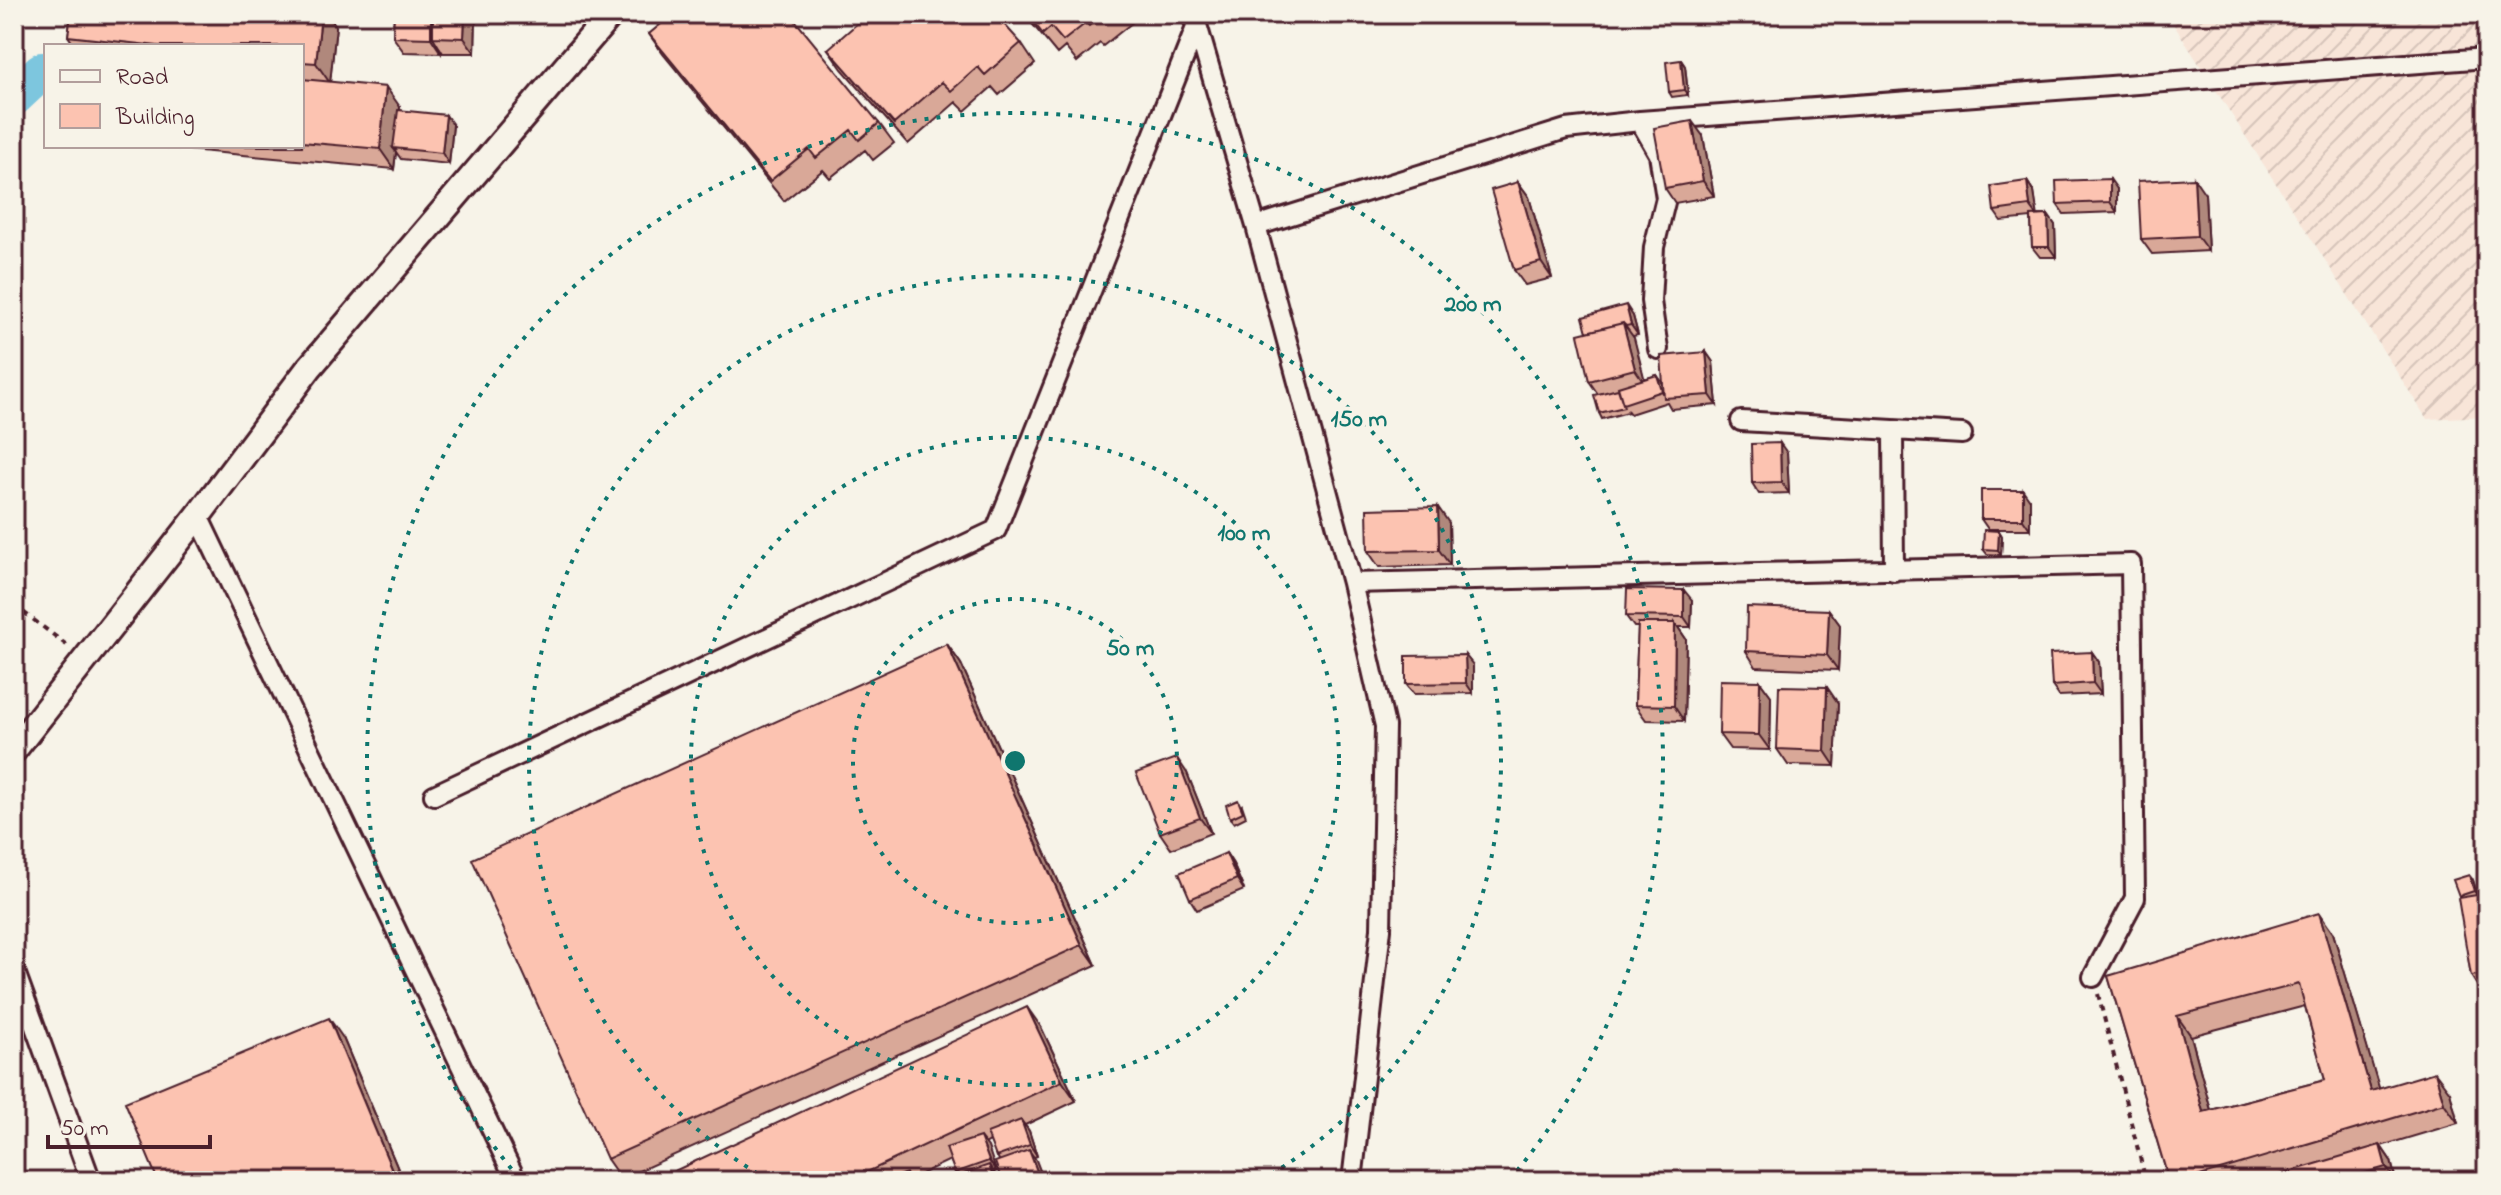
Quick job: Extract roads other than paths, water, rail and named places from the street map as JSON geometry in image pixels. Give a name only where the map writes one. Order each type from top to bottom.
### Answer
[{"type":"main road","points":[[14,750],[198,516],[309,368],[611,14]]},
{"type":"street","points":[[1194,19],[1256,226],[1352,583],[1385,726],[1381,929],[1352,1181]]},
{"type":"street","points":[[434,795],[996,530],[1194,19]]},
{"type":"street","points":[[1256,226],[1566,129],[2487,58]]},
{"type":"street","points":[[1640,121],[1659,154],[1666,198],[1654,247],[1651,301],[1658,349]]},
{"type":"street","points":[[1741,421],[1962,434]]},
{"type":"street","points":[[1893,431],[1894,571]]},
{"type":"street","points":[[198,516],[512,1172]]},
{"type":"street","points":[[1352,583],[2131,564],[2135,898],[2093,977]]},
{"type":"street","points":[[14,969],[91,1181]]},
{"type":"waterway","points":[[14,97],[42,71]]}]
